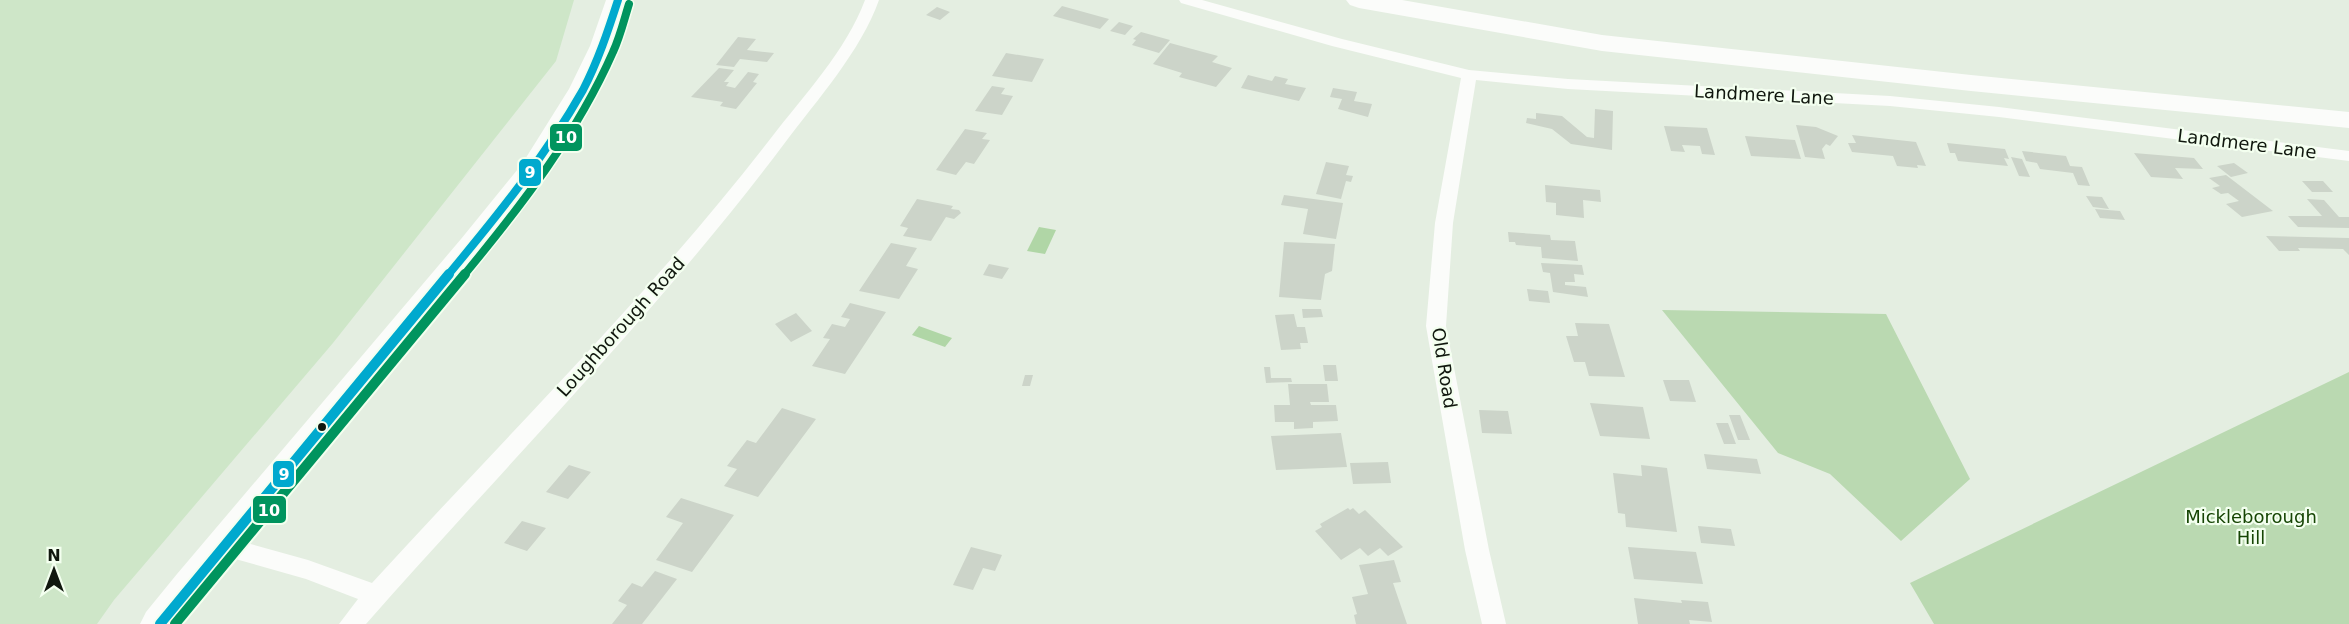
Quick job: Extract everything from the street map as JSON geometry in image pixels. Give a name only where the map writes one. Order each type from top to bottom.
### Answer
[{"type":"highway","points":[[1359,0],[1602,44],[2349,120]]},
{"type":"highway","points":[[1446,0],[1602,24],[1730,40],[2349,101]]},
{"type":"main road","points":[[160,624],[509,200],[555,137],[582,92],[601,52],[618,0]]},
{"type":"street","name":"Landmere Lane","points":[[1186,0],[1337,43],[1469,75],[1568,84],[1890,101],[1999,112],[2349,156]]},
{"type":"street","name":"Loughborough Road","points":[[351,624],[688,254],[769,153],[819,84],[870,5]]},
{"type":"street","name":"Old Road","points":[[1469,75],[1444,223],[1436,326],[1477,550],[1494,624]]},
{"type":"street","points":[[222,546],[308,570],[376,595]]},
{"type":"shaded area","points":[[0,0],[574,0],[556,61],[333,343],[114,600],[97,624],[0,624]]},
{"type":"shaded area","points":[[1039,227],[1056,230],[1045,254],[1027,251]]},
{"type":"shaded area","points":[[919,326],[952,338],[945,347],[912,335]]},
{"type":"green space","points":[[1662,310],[1886,314],[1970,479],[1901,541],[1830,474],[1778,453]]},
{"type":"green space","name":"Mickleborough Hill","points":[[2349,372],[2349,624],[1934,624],[1910,583]]},
{"type":"building","points":[[1062,6],[1109,19],[1100,29],[1053,16]]},
{"type":"building","points":[[937,7],[950,12],[940,20],[926,15]]},
{"type":"building","points":[[1119,22],[1133,26],[1125,35],[1110,31]]},
{"type":"building","points":[[1141,32],[1170,40],[1159,53],[1132,45],[1136,40],[1133,39]]},
{"type":"building","points":[[738,37],[756,39],[747,50],[774,53],[767,62],[740,59],[734,67],[716,65]]},
{"type":"building","points":[[1170,43],[1218,56],[1212,62],[1232,68],[1216,87],[1179,77],[1182,73],[1153,64]]},
{"type":"building","points":[[1006,53],[1044,59],[1032,82],[992,76]]},
{"type":"building","points":[[719,68],[734,70],[724,82],[729,82],[726,86],[735,88],[748,72],[759,74],[753,82],[757,83],[736,109],[720,106],[723,102],[691,97]]},
{"type":"building","points":[[1248,75],[1272,81],[1275,76],[1288,79],[1285,84],[1306,88],[1299,101],[1241,88]]},
{"type":"building","points":[[992,86],[1005,88],[1001,94],[1013,96],[1002,115],[975,111]]},
{"type":"building","points":[[1333,88],[1357,92],[1354,101],[1372,104],[1368,117],[1338,109],[1342,99],[1330,97]]},
{"type":"building","points":[[1595,109],[1613,111],[1612,150],[1571,144],[1552,129],[1526,123],[1527,118],[1536,119],[1536,113],[1562,116],[1587,137],[1594,138]]},
{"type":"building","points":[[1796,125],[1816,127],[1838,136],[1830,146],[1826,144],[1822,149],[1825,159],[1805,157]]},
{"type":"building","points":[[1664,126],[1707,128],[1715,155],[1702,154],[1700,146],[1682,145],[1685,152],[1671,151]]},
{"type":"building","points":[[965,129],[987,133],[982,139],[990,140],[974,164],[966,162],[956,175],[936,170]]},
{"type":"building","points":[[1852,135],[1916,142],[1926,166],[1917,165],[1918,168],[1897,166],[1893,156],[1852,152],[1848,143],[1856,143]]},
{"type":"building","points":[[1745,136],[1795,140],[1801,159],[1751,156]]},
{"type":"building","points":[[1947,143],[2005,149],[2009,159],[2004,158],[2008,166],[1958,161],[1955,153],[1950,153]]},
{"type":"building","points":[[2022,151],[2066,156],[2070,166],[2082,167],[2090,186],[2078,185],[2073,173],[2040,169],[2037,163],[2026,161]]},
{"type":"building","points":[[2134,153],[2194,158],[2203,169],[2175,168],[2183,179],[2151,177]]},
{"type":"building","points":[[2011,157],[2022,159],[2030,177],[2019,176]]},
{"type":"building","points":[[1326,162],[1349,166],[1346,175],[1353,176],[1351,182],[1346,181],[1341,199],[1316,194]]},
{"type":"building","points":[[2234,163],[2248,173],[2231,177],[2217,166]]},
{"type":"building","points":[[2226,175],[2273,211],[2242,217],[2226,204],[2239,201],[2228,193],[2221,194],[2212,188],[2220,186],[2209,178]]},
{"type":"building","points":[[2302,181],[2323,181],[2333,192],[2312,192]]},
{"type":"building","points":[[1545,185],[1600,190],[1601,202],[1583,200],[1584,218],[1556,215],[1556,203],[1546,202]]},
{"type":"building","points":[[1284,195],[1343,203],[1336,239],[1303,234],[1308,209],[1281,205]]},
{"type":"building","points":[[2086,196],[2102,197],[2109,209],[2093,207]]},
{"type":"building","points":[[917,199],[953,206],[951,209],[959,210],[961,213],[954,219],[946,217],[931,241],[903,236],[908,228],[900,226]]},
{"type":"building","points":[[2307,199],[2324,200],[2339,217],[2349,217],[2349,228],[2298,227],[2288,216],[2322,216]]},
{"type":"building","points":[[2095,209],[2120,211],[2125,220],[2100,218]]},
{"type":"building","points":[[1508,232],[1550,235],[1551,240],[1575,241],[1578,261],[1542,258],[1541,247],[1516,245],[1515,242],[1509,242]]},
{"type":"building","points":[[2266,236],[2349,238],[2349,255],[2343,249],[2298,248],[2300,251],[2279,251]]},
{"type":"building","points":[[1284,242],[1335,244],[1332,271],[1325,274],[1321,300],[1279,297]]},
{"type":"building","points":[[891,243],[917,248],[906,266],[918,269],[899,299],[859,291]]},
{"type":"building","points":[[1541,263],[1582,265],[1584,275],[1574,274],[1575,282],[1565,282],[1565,285],[1586,287],[1588,297],[1553,292],[1550,273],[1543,272]]},
{"type":"building","points":[[989,264],[1009,268],[1002,279],[983,275]]},
{"type":"building","points":[[1527,289],[1548,291],[1550,303],[1529,301]]},
{"type":"building","points":[[850,303],[886,312],[845,374],[812,366],[830,339],[823,338],[832,324],[845,327],[850,319],[841,317]]},
{"type":"building","points":[[1302,309],[1321,309],[1323,317],[1303,318]]},
{"type":"building","points":[[796,313],[812,331],[791,342],[775,324]]},
{"type":"building","points":[[1294,314],[1297,327],[1305,327],[1308,343],[1300,343],[1301,349],[1281,350],[1275,315]]},
{"type":"building","points":[[1575,323],[1609,324],[1625,377],[1589,376],[1585,362],[1574,362],[1566,336],[1578,336]]},
{"type":"building","points":[[1323,365],[1336,365],[1338,381],[1325,381]]},
{"type":"building","points":[[1264,367],[1270,367],[1271,378],[1291,378],[1292,382],[1266,383]]},
{"type":"building","points":[[1025,375],[1033,375],[1030,386],[1022,386]]},
{"type":"building","points":[[1663,380],[1689,380],[1696,402],[1670,401]]},
{"type":"building","points":[[1288,384],[1327,384],[1329,402],[1310,402],[1311,405],[1336,405],[1338,421],[1313,422],[1313,428],[1294,429],[1294,422],[1275,422],[1274,405],[1290,405]]},
{"type":"building","points":[[1590,403],[1643,407],[1650,439],[1600,436]]},
{"type":"building","points":[[782,408],[816,419],[758,497],[724,486],[737,469],[727,466],[747,440],[756,443]]},
{"type":"building","points":[[1479,410],[1508,411],[1512,434],[1482,433]]},
{"type":"building","points":[[1729,415],[1740,415],[1750,440],[1738,440]]},
{"type":"building","points":[[1716,423],[1728,423],[1736,444],[1724,444]]},
{"type":"building","points":[[1341,433],[1347,467],[1276,470],[1271,436]]},
{"type":"building","points":[[1704,454],[1757,459],[1761,474],[1707,469]]},
{"type":"building","points":[[1388,462],[1391,483],[1353,484],[1350,463]]},
{"type":"building","points":[[569,465],[591,472],[568,499],[546,492]]},
{"type":"building","points":[[1641,465],[1667,468],[1677,532],[1626,527],[1625,514],[1618,513],[1613,473],[1642,476]]},
{"type":"building","points":[[681,498],[734,515],[692,572],[656,560],[683,523],[666,517]]},
{"type":"building","points":[[1348,508],[1350,510],[1353,508],[1359,514],[1365,510],[1403,547],[1388,556],[1380,548],[1368,556],[1360,548],[1341,560],[1315,531],[1322,527],[1320,524]]},
{"type":"building","points":[[522,521],[546,528],[527,551],[504,543]]},
{"type":"building","points":[[1698,526],[1731,529],[1735,546],[1701,543]]},
{"type":"building","points":[[971,547],[1002,555],[995,571],[983,568],[973,590],[953,585]]},
{"type":"building","points":[[1628,547],[1696,552],[1703,584],[1634,579]]},
{"type":"building","points":[[1394,560],[1401,582],[1393,583],[1407,624],[1356,624],[1354,615],[1357,614],[1352,597],[1368,594],[1359,565]]},
{"type":"building","points":[[655,571],[677,579],[642,624],[612,624],[627,605],[618,601],[632,583],[642,587]]},
{"type":"building","points":[[1634,598],[1682,603],[1681,600],[1708,602],[1712,622],[1689,620],[1690,624],[1638,624]]},
{"type":"transit line","name":"9","points":[[160,624],[532,170],[583,89],[603,46],[618,0]]},
{"type":"transit line","name":"10","points":[[175,624],[481,254],[541,178],[593,94],[614,50],[629,4]]}]
